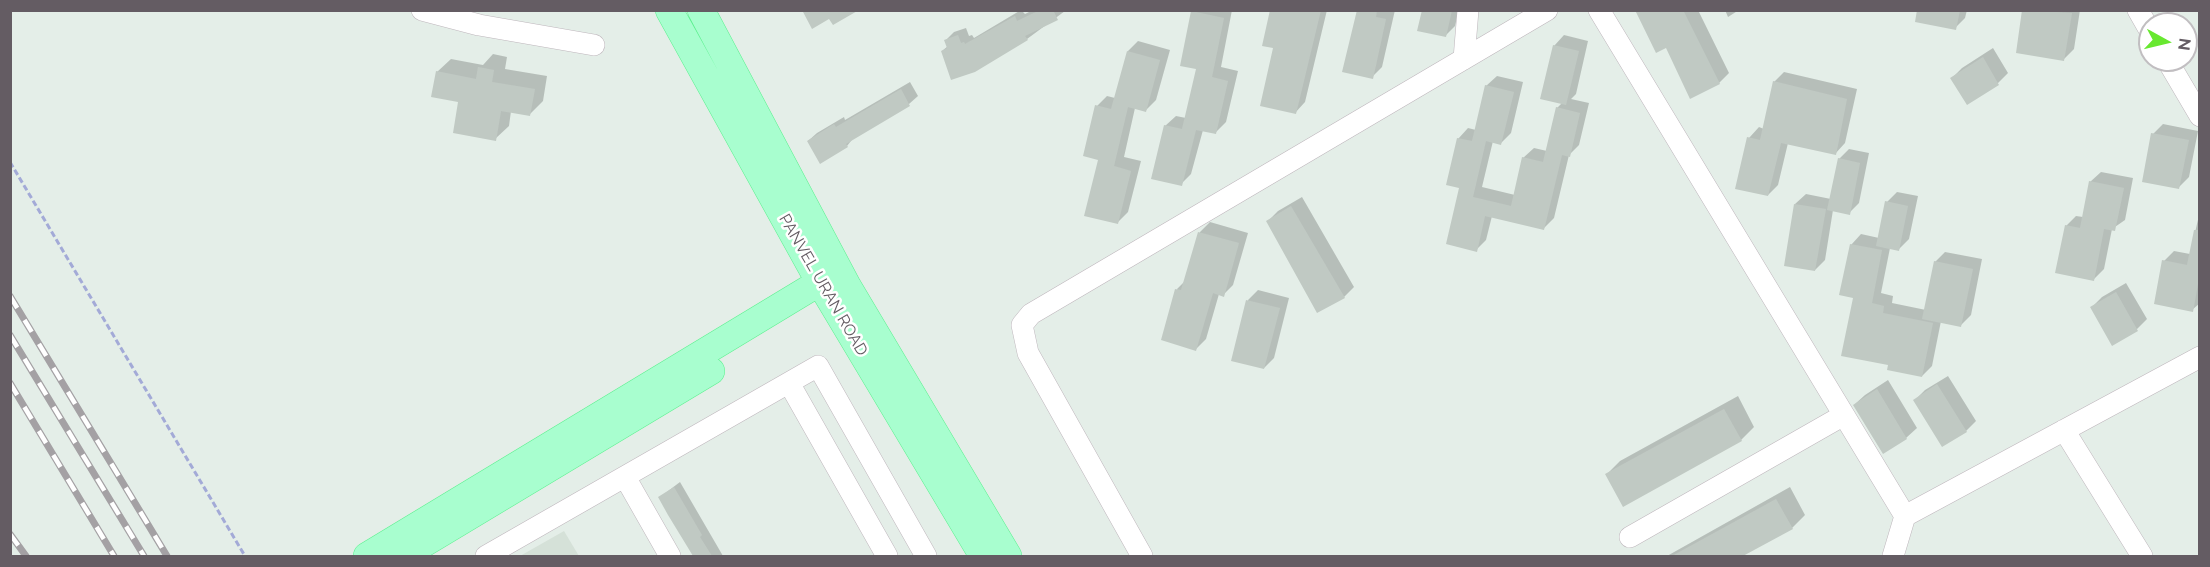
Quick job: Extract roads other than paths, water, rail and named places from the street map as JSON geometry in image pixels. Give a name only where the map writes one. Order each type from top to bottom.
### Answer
[{"type":"main road","name":"PANVEL URAN ROAD","points":[[669,10],[834,285],[1008,556]]},
{"type":"main road","name":"PANVEL URAN ROAD","points":[[701,10],[834,285],[984,556]]},
{"type":"main road","points":[[404,556],[572,444],[834,285]]},
{"type":"main road","points":[[367,556],[572,444]]},
{"type":"street","points":[[422,10],[479,24],[594,45]]},
{"type":"street","points":[[1464,59],[1468,10]]},
{"type":"street","points":[[1143,556],[1028,353],[1022,325],[1031,314],[1546,10]]},
{"type":"street","points":[[1606,14],[1905,516]]},
{"type":"street","points":[[2174,72],[2199,116]]},
{"type":"street","points":[[1893,556],[1905,516],[2199,357]]},
{"type":"street","points":[[486,556],[818,366],[926,556]]},
{"type":"street","points":[[789,383],[887,556]]},
{"type":"street","points":[[1630,537],[1844,415]]},
{"type":"street","points":[[2064,430],[2142,556]]},
{"type":"street","points":[[625,477],[670,556]]},
{"type":"railway","points":[[10,296],[167,556]]},
{"type":"railway","points":[[10,335],[144,556]]},
{"type":"railway","points":[[10,383],[114,556]]},
{"type":"railway","points":[[10,534],[26,556]]}]
